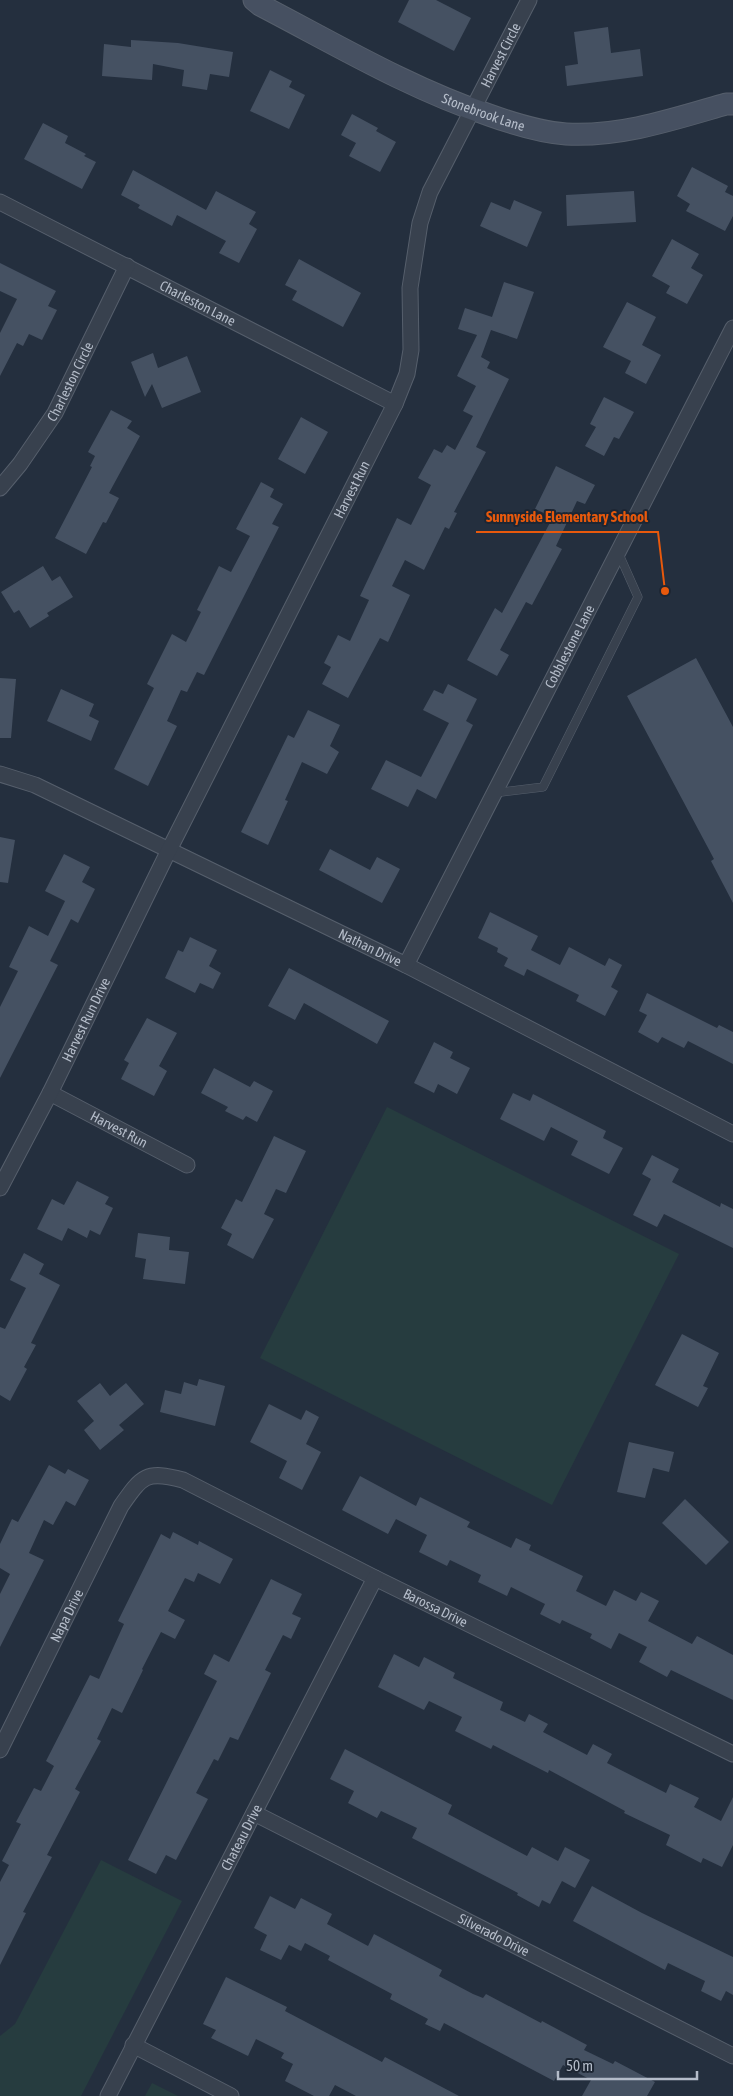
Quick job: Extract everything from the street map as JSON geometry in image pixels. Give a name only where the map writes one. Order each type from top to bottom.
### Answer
[{"type":"street","name":"Stonebrook Lane","points":[[254,0],[260,5],[422,89],[474,110],[525,127],[567,134],[632,130],[726,104],[733,104]]},
{"type":"street","name":"Harvest Circle","points":[[474,110],[529,0]]},
{"type":"street","name":"Harvest Run","points":[[169,850],[395,404],[407,374],[411,350],[410,288],[420,223],[440,169],[474,110]]},
{"type":"street","name":"Charleston Lane","points":[[0,202],[395,404]]},
{"type":"street","name":"Charleston Circle","points":[[0,488],[20,464],[55,412],[127,266]]},
{"type":"street","name":"Cobblestone Lane","points":[[406,965],[733,328]]},
{"type":"street","name":"Nathan Drive","points":[[0,774],[35,785],[406,965],[733,1134]]},
{"type":"street","name":"Harvest Run Drive","points":[[0,1188],[50,1093],[169,850]]},
{"type":"street","name":"Harvest Run","points":[[50,1093],[187,1165]]},
{"type":"street","name":"Barossa Drive","points":[[137,1483],[149,1476],[162,1475],[183,1480],[375,1578],[733,1754]]},
{"type":"street","name":"Napa Drive","points":[[0,1750],[121,1506],[137,1483]]},
{"type":"street","name":"Chateau Drive","points":[[108,2096],[375,1578]]},
{"type":"street","name":"Silverado Drive","points":[[254,1813],[733,2056]]},
{"type":"street","points":[[133,2045],[231,2096]]},
{"type":"lane","points":[[494,793],[543,787],[638,597],[618,551]]},
{"type":"green space","points":[[387,1107],[679,1254],[552,1505],[260,1358]]},
{"type":"green space","points":[[101,1860],[182,1901],[81,2096],[0,2096],[0,2036],[15,2024]]},
{"type":"green space","points":[[152,2083],[178,2096],[145,2096]]},
{"type":"building","points":[[409,0],[436,0],[471,18],[454,51],[398,22]]},
{"type":"building","points":[[608,27],[611,53],[640,49],[643,76],[567,86],[565,66],[578,64],[574,32]]},
{"type":"building","points":[[131,40],[178,43],[233,52],[229,77],[210,74],[207,90],[182,86],[184,70],[153,64],[152,80],[102,76],[104,44],[131,47]]},
{"type":"building","points":[[270,70],[292,81],[289,87],[305,95],[289,129],[250,111]]},
{"type":"building","points":[[352,114],[378,128],[376,131],[396,142],[380,172],[349,156],[356,143],[341,135]]},
{"type":"building","points":[[43,123],[68,136],[65,143],[86,154],[84,156],[96,162],[82,189],[24,159]]},
{"type":"building","points":[[692,167],[728,186],[725,192],[733,196],[733,216],[725,231],[686,211],[690,204],[677,196]]},
{"type":"building","points":[[133,170],[206,210],[216,191],[256,212],[249,224],[257,229],[239,263],[219,253],[226,241],[177,215],[172,226],[138,208],[140,205],[121,195]]},
{"type":"building","points":[[634,191],[636,222],[567,226],[566,195]]},
{"type":"building","points":[[514,200],[542,212],[527,247],[480,226],[491,202],[510,210]]},
{"type":"building","points":[[672,239],[699,254],[691,268],[703,275],[687,304],[666,293],[670,286],[652,276]]},
{"type":"building","points":[[299,259],[361,293],[343,327],[292,300],[297,291],[285,285]]},
{"type":"building","points":[[0,263],[56,291],[48,306],[57,310],[42,340],[29,334],[23,346],[17,343],[0,376],[0,333],[17,299],[0,291]]},
{"type":"building","points":[[504,282],[534,292],[517,339],[491,330],[481,357],[490,362],[487,368],[509,379],[476,447],[486,452],[454,512],[457,513],[449,529],[445,527],[424,570],[405,560],[392,586],[410,595],[388,642],[380,638],[348,698],[322,684],[331,667],[324,663],[338,635],[350,641],[369,600],[360,596],[397,518],[411,525],[431,485],[418,478],[434,449],[442,453],[447,445],[455,450],[473,416],[463,411],[476,386],[457,376],[477,335],[458,329],[465,308],[492,317]]},
{"type":"building","points":[[627,302],[656,317],[642,345],[661,355],[646,384],[625,373],[631,361],[603,347]]},
{"type":"building","points":[[153,353],[158,368],[187,356],[201,392],[162,408],[152,384],[145,397],[131,362]]},
{"type":"building","points":[[604,397],[634,412],[619,439],[614,437],[604,456],[585,446],[596,427],[590,424]]},
{"type":"building","points":[[111,410],[132,421],[127,428],[140,436],[109,493],[119,498],[106,523],[103,522],[86,554],[55,538],[92,467],[90,466],[95,456],[88,452]]},
{"type":"building","points":[[301,417],[328,432],[305,474],[278,459]]},
{"type":"building","points":[[556,466],[595,485],[585,504],[577,501],[556,546],[562,549],[532,605],[526,602],[500,650],[509,655],[497,676],[467,660],[495,608],[502,613],[553,517],[535,509]]},
{"type":"building","points":[[261,482],[274,489],[270,497],[283,504],[272,524],[279,527],[204,675],[197,672],[187,692],[181,690],[167,721],[177,726],[148,786],[114,769],[154,688],[147,684],[172,634],[186,642],[201,612],[197,610],[219,566],[231,572],[250,536],[236,529]]},
{"type":"building","points":[[43,566],[52,581],[60,576],[73,597],[47,613],[49,616],[30,628],[19,610],[14,613],[1,592]]},
{"type":"building","points":[[696,658],[733,727],[733,903],[711,861],[714,859],[627,696]]},
{"type":"building","points":[[0,678],[16,679],[11,738],[0,738]]},
{"type":"building","points":[[448,684],[477,699],[466,721],[473,725],[436,799],[417,789],[408,807],[371,789],[386,760],[421,777],[449,723],[423,710],[434,690],[443,694]]},
{"type":"building","points":[[61,689],[94,704],[89,716],[99,721],[91,741],[47,721]]},
{"type":"building","points":[[308,710],[340,725],[330,746],[339,752],[327,774],[302,762],[285,800],[288,801],[268,845],[241,832],[288,735],[294,738]]},
{"type":"building","points":[[0,837],[15,840],[8,883],[0,882]]},
{"type":"building","points":[[330,849],[370,870],[377,857],[400,869],[382,903],[319,870]]},
{"type":"building","points":[[64,854],[90,867],[82,882],[95,889],[78,923],[71,919],[50,961],[58,965],[0,1078],[0,1007],[18,971],[9,967],[29,926],[48,936],[65,901],[45,891]]},
{"type":"building","points":[[490,912],[538,936],[531,950],[560,965],[569,947],[605,966],[609,958],[622,965],[611,987],[618,991],[605,1016],[576,1001],[579,995],[527,969],[524,976],[504,966],[508,958],[497,952],[498,948],[478,938]]},
{"type":"building","points":[[190,937],[217,950],[209,966],[221,973],[213,989],[200,983],[195,993],[165,978],[178,950],[183,952]]},
{"type":"building","points":[[289,968],[389,1021],[377,1044],[304,1003],[295,1020],[268,1006]]},
{"type":"building","points":[[647,993],[717,1028],[719,1025],[733,1032],[733,1064],[688,1041],[684,1048],[662,1037],[658,1043],[638,1032],[647,1015],[639,1011]]},
{"type":"building","points":[[147,1018],[177,1033],[159,1066],[167,1071],[154,1096],[121,1079],[129,1063],[124,1060]]},
{"type":"building","points":[[434,1042],[453,1052],[450,1058],[470,1068],[457,1094],[438,1084],[434,1093],[414,1083]]},
{"type":"building","points":[[214,1068],[250,1087],[254,1081],[273,1091],[257,1122],[246,1116],[243,1120],[225,1111],[228,1107],[201,1093]]},
{"type":"building","points":[[513,1093],[530,1101],[533,1094],[606,1131],[603,1138],[623,1148],[609,1174],[571,1155],[578,1141],[551,1127],[544,1141],[500,1119]]},
{"type":"building","points":[[274,1136],[306,1151],[286,1193],[276,1189],[264,1214],[274,1219],[253,1259],[227,1245],[232,1234],[221,1228],[236,1199],[242,1202]]},
{"type":"building","points":[[652,1155],[679,1169],[672,1182],[720,1207],[721,1203],[733,1209],[733,1248],[664,1214],[657,1227],[633,1215],[651,1179],[642,1174]]},
{"type":"building","points":[[77,1181],[109,1197],[105,1204],[113,1208],[100,1235],[90,1230],[87,1238],[68,1228],[62,1241],[37,1229],[52,1199],[64,1205]]},
{"type":"building","points":[[138,1233],[170,1237],[169,1250],[189,1252],[185,1284],[143,1279],[146,1259],[135,1257]]},
{"type":"building","points":[[24,1253],[44,1264],[39,1274],[60,1285],[31,1343],[36,1345],[24,1367],[27,1369],[10,1401],[0,1395],[0,1327],[5,1329],[26,1288],[10,1280]]},
{"type":"building","points":[[682,1334],[719,1353],[703,1386],[708,1388],[698,1407],[655,1385]]},
{"type":"building","points":[[199,1379],[225,1386],[215,1426],[160,1412],[165,1390],[181,1394],[184,1382],[197,1386]]},
{"type":"building","points":[[100,1383],[110,1396],[126,1383],[144,1404],[119,1425],[124,1430],[100,1450],[84,1430],[94,1421],[77,1401]]},
{"type":"building","points":[[269,1404],[301,1420],[306,1410],[319,1417],[306,1444],[321,1452],[302,1490],[279,1478],[287,1461],[250,1442]]},
{"type":"building","points":[[629,1442],[674,1452],[669,1472],[653,1468],[645,1498],[617,1492]]},
{"type":"building","points":[[49,1465],[65,1474],[68,1469],[89,1480],[75,1506],[66,1501],[53,1525],[44,1520],[29,1553],[44,1560],[0,1647],[0,1594],[10,1574],[0,1568],[0,1544],[12,1519],[18,1522]]},
{"type":"building","points":[[360,1476],[416,1506],[420,1497],[470,1522],[467,1527],[511,1548],[516,1538],[531,1545],[529,1550],[583,1576],[576,1591],[606,1606],[614,1590],[636,1601],[641,1592],[659,1601],[648,1621],[692,1644],[697,1636],[733,1655],[733,1700],[671,1670],[667,1677],[639,1662],[647,1647],[619,1633],[611,1649],[590,1638],[592,1634],[562,1620],[560,1624],[540,1614],[545,1604],[511,1587],[507,1596],[478,1582],[481,1575],[450,1560],[447,1566],[419,1552],[427,1535],[396,1519],[388,1534],[342,1510]]},
{"type":"building","points":[[685,1499],[729,1542],[706,1565],[662,1523]]},
{"type":"building","points":[[173,1532],[198,1545],[199,1541],[233,1559],[220,1584],[198,1573],[194,1582],[185,1578],[168,1611],[185,1620],[175,1639],[161,1632],[122,1713],[112,1708],[97,1739],[101,1741],[75,1789],[80,1792],[47,1855],[52,1857],[23,1912],[26,1913],[0,1965],[0,1882],[9,1865],[2,1861],[21,1824],[16,1822],[34,1788],[41,1791],[54,1766],[46,1761],[90,1675],[99,1679],[124,1624],[118,1621],[161,1534],[170,1539]]},
{"type":"building","points":[[271,1579],[302,1594],[292,1614],[301,1618],[291,1639],[283,1635],[265,1670],[271,1673],[238,1740],[230,1737],[218,1761],[214,1759],[196,1793],[208,1799],[176,1860],[166,1855],[156,1874],[128,1860],[217,1681],[204,1674],[214,1654],[229,1662]]},
{"type":"building","points":[[394,1654],[419,1667],[424,1657],[455,1673],[453,1678],[503,1702],[500,1710],[525,1722],[529,1714],[548,1724],[543,1732],[587,1755],[593,1744],[612,1754],[607,1763],[666,1793],[670,1784],[699,1798],[694,1807],[721,1821],[733,1797],[733,1845],[722,1867],[703,1858],[701,1863],[666,1845],[670,1835],[624,1813],[625,1811],[549,1770],[548,1773],[493,1745],[491,1749],[455,1731],[462,1717],[429,1701],[424,1710],[378,1687]]},
{"type":"building","points":[[345,1749],[452,1805],[448,1814],[527,1856],[532,1847],[558,1861],[565,1847],[590,1860],[575,1888],[562,1881],[550,1904],[542,1900],[539,1907],[517,1895],[518,1893],[412,1838],[417,1828],[381,1811],[377,1818],[348,1803],[354,1791],[330,1779]]},
{"type":"building","points":[[592,1886],[642,1913],[733,1957],[733,1995],[726,1991],[721,2001],[701,1991],[705,1981],[668,1963],[665,1970],[573,1921]]},
{"type":"building","points":[[270,1896],[295,1909],[301,1898],[332,1914],[327,1924],[368,1946],[374,1934],[442,1970],[439,1976],[473,1994],[483,1998],[486,1994],[541,2023],[542,2021],[587,2045],[584,2050],[613,2064],[615,2061],[655,2082],[647,2096],[582,2096],[591,2080],[563,2065],[554,2081],[444,2023],[440,2031],[425,2024],[428,2019],[390,1999],[392,1994],[328,1960],[330,1956],[305,1943],[301,1951],[289,1945],[281,1960],[260,1950],[267,1935],[254,1928]]},
{"type":"building","points":[[226,1977],[287,2007],[285,2011],[382,2062],[385,2057],[459,2096],[356,2096],[335,2085],[329,2096],[314,2096],[285,2081],[293,2064],[281,2058],[284,2053],[256,2039],[248,2056],[211,2038],[216,2030],[203,2024]]},
{"type":"place","name":"Sunnyside Elementary School","points":[[665,591]]}]
